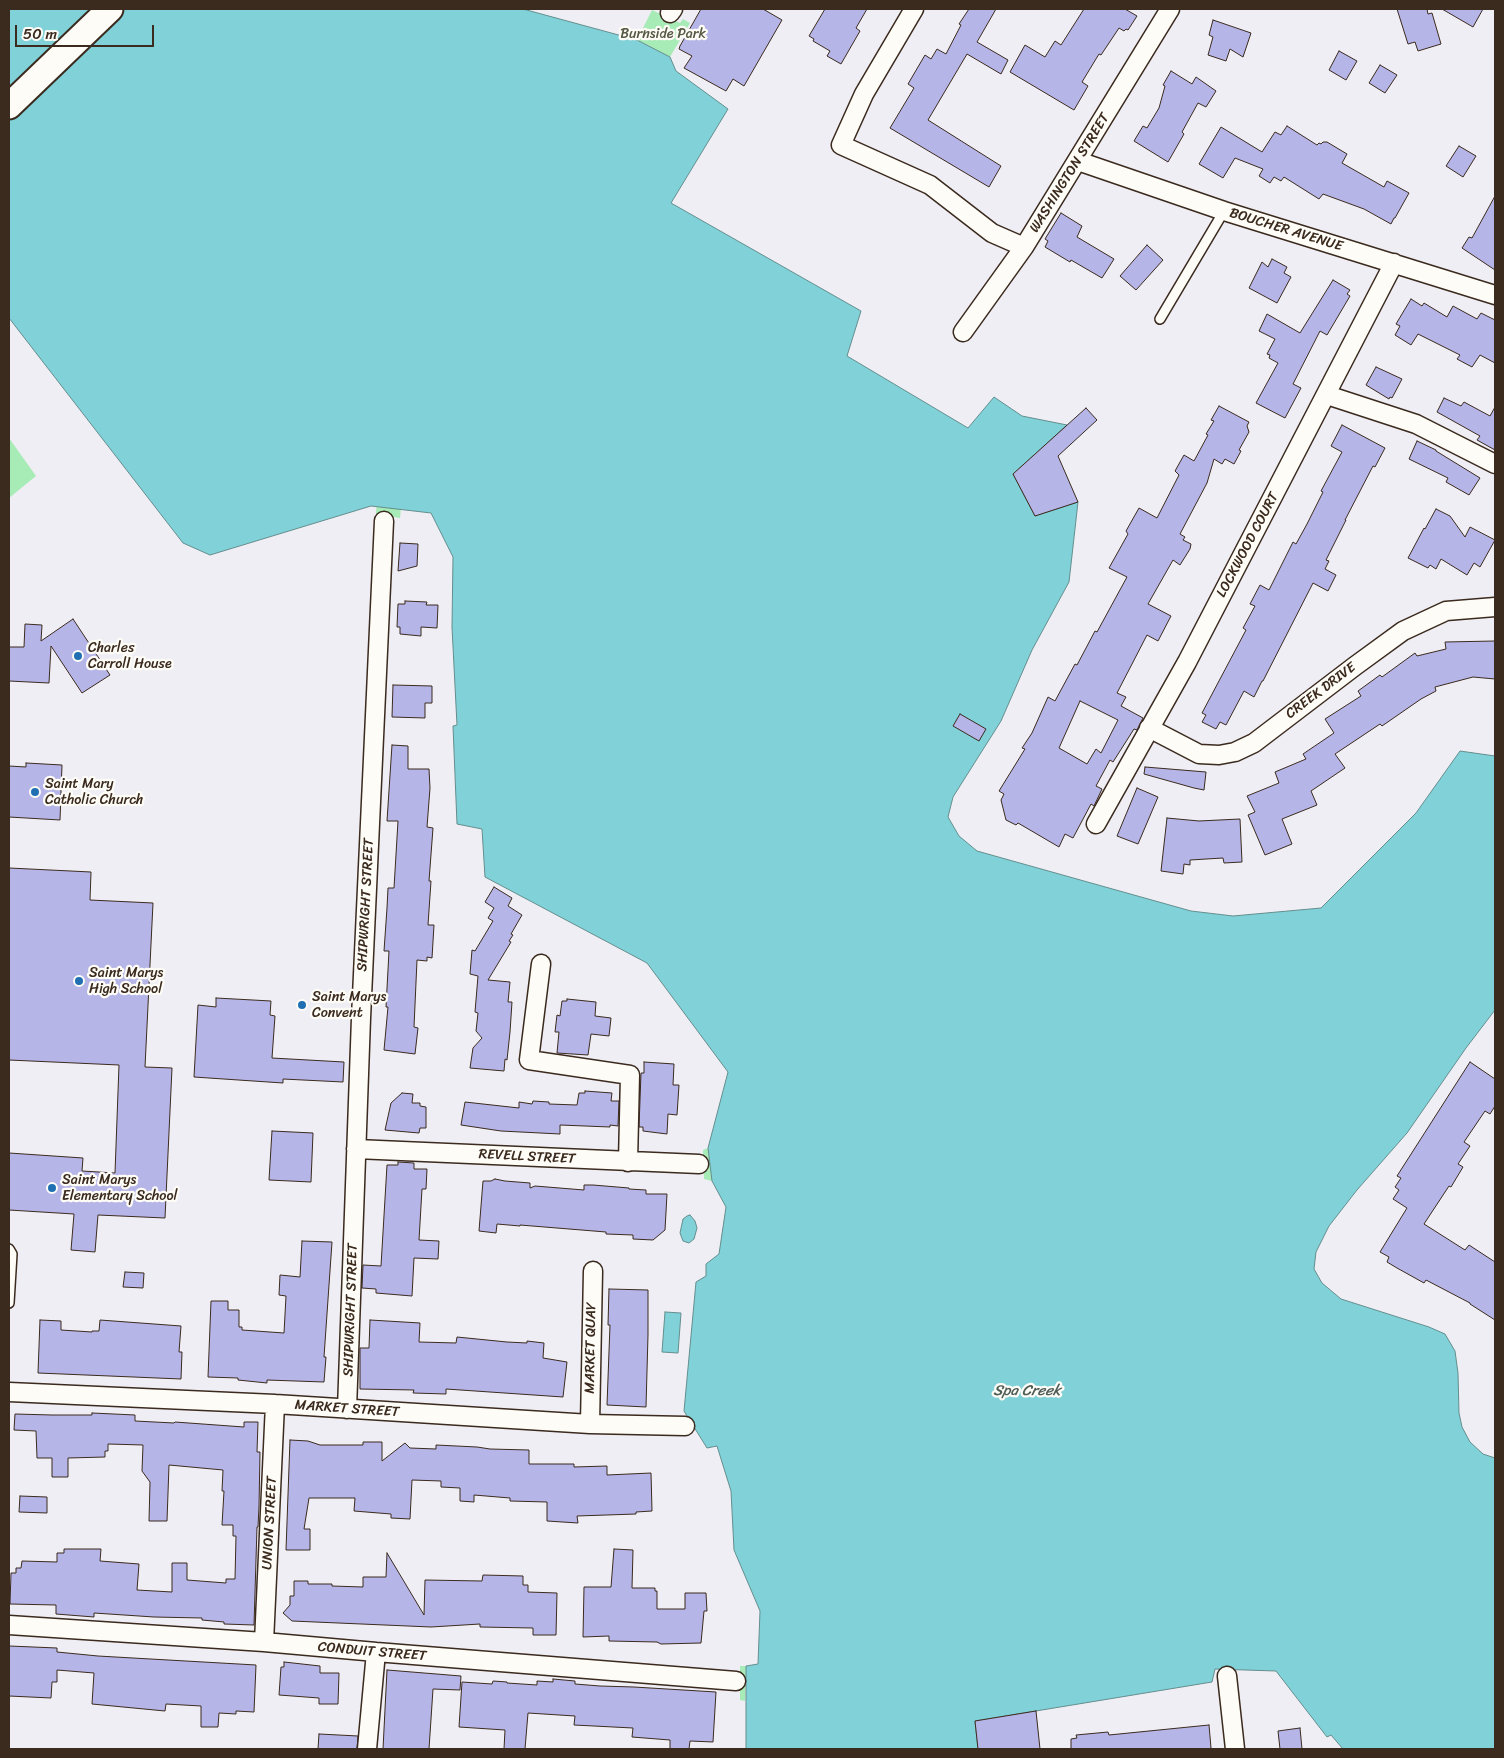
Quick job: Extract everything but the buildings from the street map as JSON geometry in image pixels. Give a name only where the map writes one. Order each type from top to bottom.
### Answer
[{"type":"main road","points":[[9,106],[110,9]]},
{"type":"street","points":[[914,9],[864,94],[841,145],[930,184],[992,233],[1024,247]]},
{"type":"street","name":"WASHINGTON STREET","points":[[963,332],[1024,247],[1170,9]]},
{"type":"street","name":"BOUCHER AVENUE","points":[[1078,161],[1224,211],[1495,295]]},
{"type":"street","name":"LOCKWOOD COURT","points":[[1096,824],[1187,662],[1394,263]]},
{"type":"street","points":[[1327,395],[1416,424],[1495,464]]},
{"type":"street","name":"SHIPWRIGHT STREET","points":[[347,1409],[356,1149],[384,521]]},
{"type":"street","name":"CREEK DRIVE","points":[[1149,728],[1199,754],[1219,756],[1235,752],[1254,743],[1403,631],[1446,611],[1495,607]]},
{"type":"street","points":[[540,964],[529,1060],[630,1075],[628,1162]]},
{"type":"street","name":"REVELL STREET","points":[[356,1149],[699,1164]]},
{"type":"street","name":"MARKET QUAY","points":[[590,1424],[593,1271]]},
{"type":"street","name":"MARKET STREET","points":[[9,1392],[275,1404],[590,1424],[685,1426]]},
{"type":"street","name":"UNION STREET","points":[[264,1642],[275,1404]]},
{"type":"street","name":"CONDUIT STREET","points":[[9,1625],[264,1642],[736,1680]]},
{"type":"street","points":[[367,1749],[376,1652]]},
{"type":"street","points":[[1227,1676],[1235,1749]]},
{"type":"lane","points":[[1160,319],[1224,211]]},
{"type":"lane","points":[[9,1249],[12,1254],[9,1304]]},
{"type":"green space","name":"Burnside Park","points":[[652,10],[680,23],[683,19],[690,23],[670,57],[637,40]]},
{"type":"green space","points":[[9,438],[36,476],[9,498]]},
{"type":"green space","points":[[377,495],[401,508],[400,518],[376,514]]},
{"type":"green space","points":[[708,1148],[712,1181],[704,1179],[703,1150]]},
{"type":"green space","points":[[740,1666],[746,1666],[745,1701],[740,1700]]},
{"type":"water","name":"Spa Creek","points":[[9,9],[523,9],[637,40],[670,57],[676,71],[728,109],[671,203],[861,311],[847,356],[968,428],[994,397],[1022,416],[1067,425],[1013,474],[1035,516],[1078,502],[1069,582],[1032,650],[1001,721],[953,797],[948,817],[959,836],[977,851],[1191,911],[1233,916],[1321,908],[1416,813],[1460,751],[1495,756],[1495,1010],[1407,1133],[1357,1190],[1329,1226],[1316,1252],[1314,1269],[1322,1283],[1341,1299],[1429,1327],[1445,1334],[1455,1351],[1458,1373],[1459,1413],[1462,1427],[1470,1442],[1483,1454],[1495,1458],[1495,1749],[1343,1749],[1331,1735],[1327,1737],[1276,1671],[1215,1669],[1212,1682],[975,1721],[978,1749],[746,1749],[746,1666],[758,1664],[760,1611],[734,1550],[731,1491],[717,1446],[707,1448],[684,1411],[696,1282],[706,1276],[706,1264],[719,1254],[726,1207],[712,1181],[708,1148],[728,1072],[647,963],[485,877],[482,829],[457,824],[453,726],[457,725],[452,627],[453,557],[431,513],[371,506],[210,555],[183,543],[9,318]]},
{"type":"water","points":[[690,1215],[695,1221],[697,1228],[694,1239],[689,1243],[683,1241],[680,1233],[683,1219]]},
{"type":"water","points":[[665,1312],[681,1313],[678,1353],[662,1352]]},
{"type":"place","name":"Charles Carroll House","points":[[78,656]]},
{"type":"place","name":"Saint Mary Catholic Church","points":[[35,792]]},
{"type":"place","name":"Saint Marys High School","points":[[79,981]]},
{"type":"place","name":"Saint Marys Convent","points":[[302,1005]]},
{"type":"place","name":"Saint Marys Elementary School","points":[[52,1188]]}]
